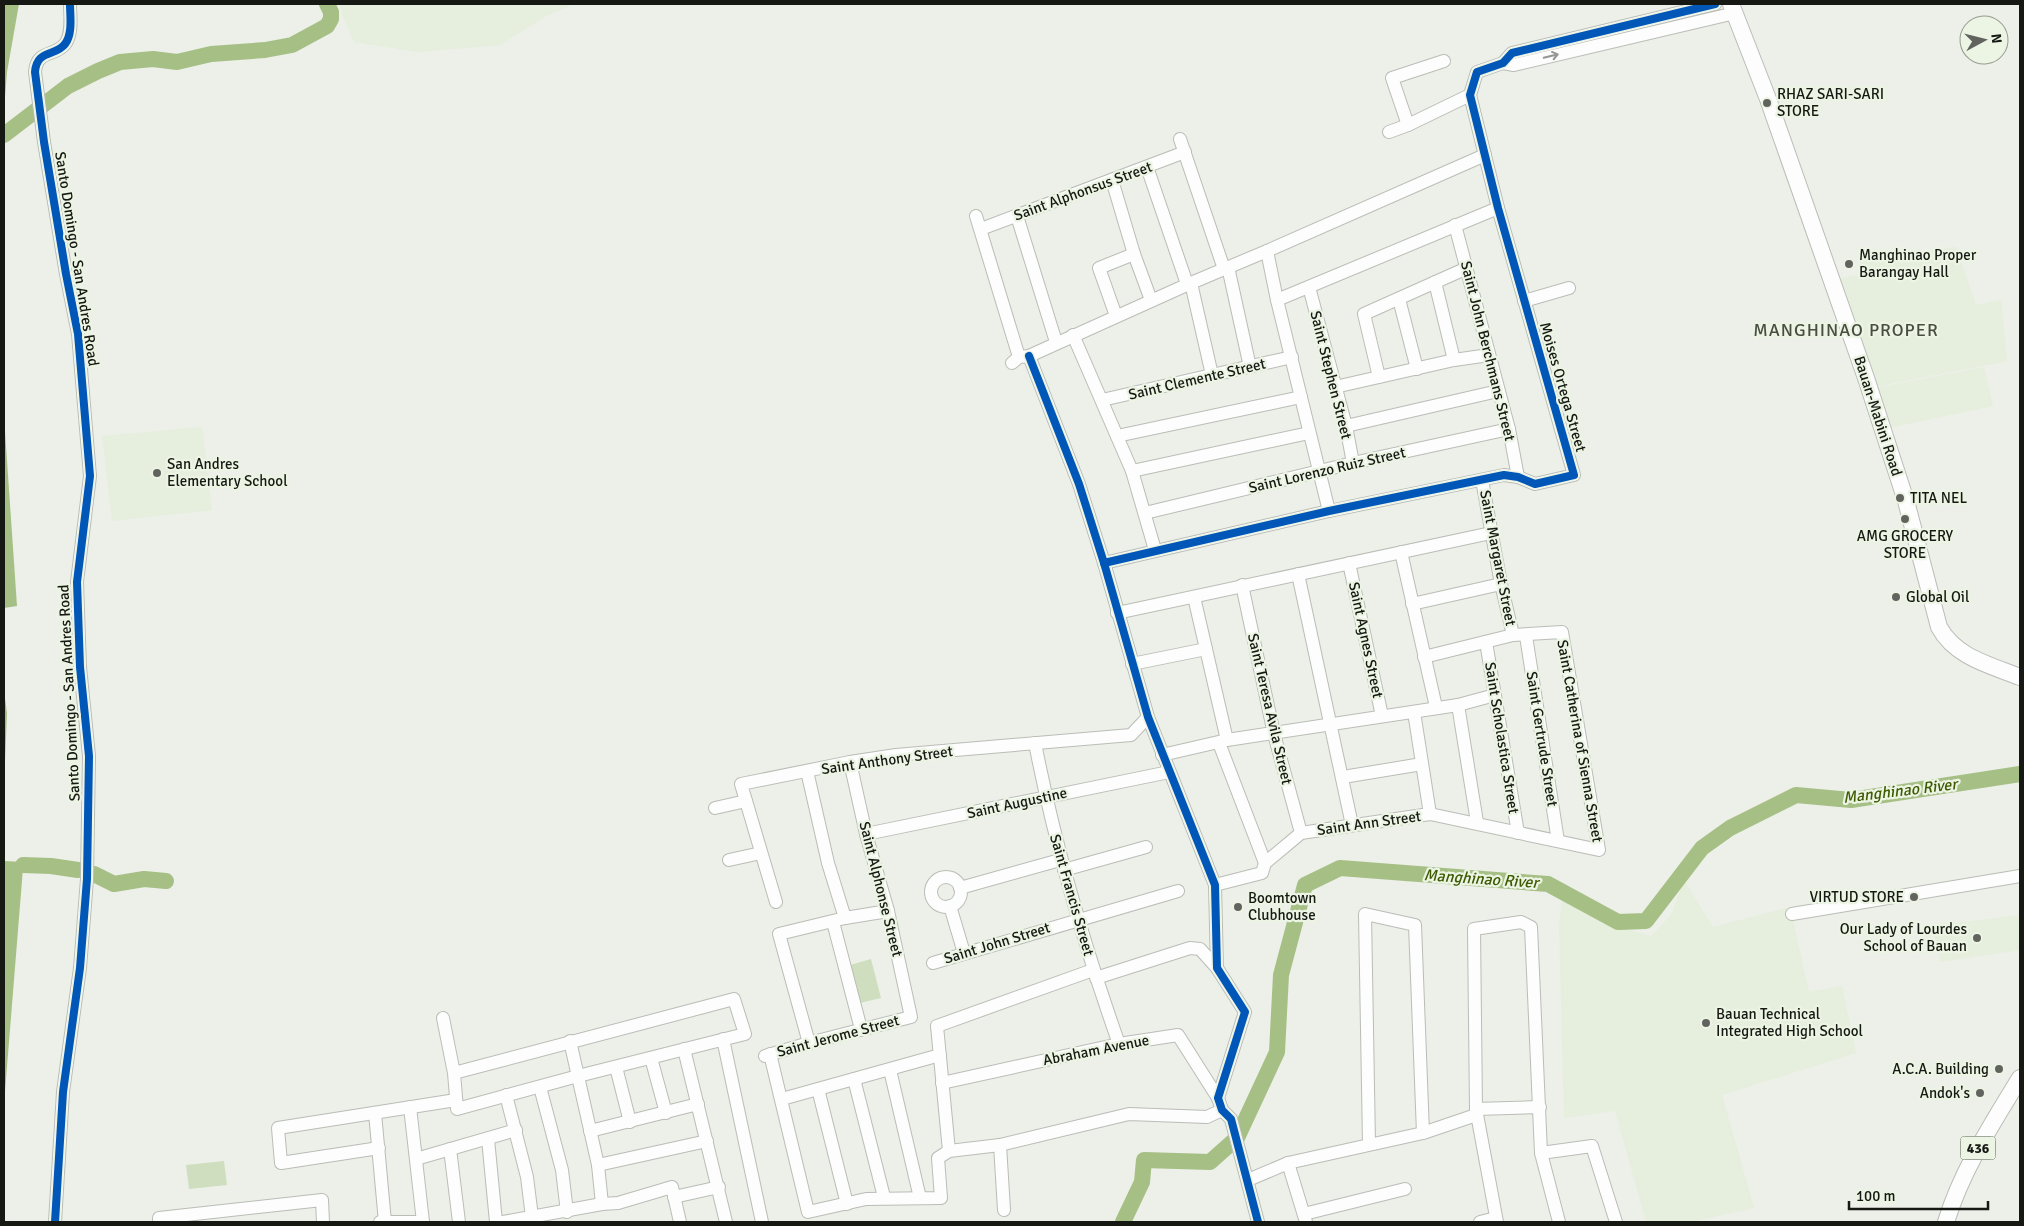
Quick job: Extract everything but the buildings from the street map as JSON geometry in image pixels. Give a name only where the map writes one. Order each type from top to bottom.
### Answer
[{"type":"main road","name":"Bauan-Mabini Road","points":[[1733,8],[1771,108],[1866,378],[1906,501],[1939,626],[1952,645],[1963,653],[2020,677]]},
{"type":"main road","name":"436","points":[[1946,1222],[1962,1179],[1984,1137],[2020,1078]]},
{"type":"street","name":"Santo Domingo - San Andres Road","points":[[55,1222],[58,1201],[63,1092],[80,968],[87,887],[88,756],[80,667],[77,582],[90,476],[78,334],[66,274],[41,118],[36,66],[42,56],[64,46],[67,42],[70,25],[70,4]]},
{"type":"street","points":[[1389,132],[1408,125],[1470,95],[1477,72],[1503,63],[1512,53],[1715,4]]},
{"type":"street","points":[[1503,63],[1514,65],[1733,8]]},
{"type":"street","points":[[1408,125],[1392,78],[1444,61]]},
{"type":"street","name":"Moises Ortega Street","points":[[1104,563],[1329,511],[1504,474],[1535,484],[1574,474],[1498,208],[1470,95]]},
{"type":"street","points":[[1180,139],[1226,268],[1250,367]]},
{"type":"street","name":"Saint Alphonsus Street","points":[[1020,358],[979,222],[1017,216],[1185,152]]},
{"type":"street","points":[[1217,968],[1215,885],[1148,717],[1104,563],[1079,484],[1020,358],[1485,155]]},
{"type":"street","points":[[1147,168],[1189,284],[1212,375]]},
{"type":"street","points":[[1112,180],[1134,254],[1152,300]]},
{"type":"street","points":[[1277,300],[1498,208]]},
{"type":"street","points":[[1017,216],[1056,342]]},
{"type":"street","name":"Saint John Berchmans Street","points":[[1455,225],[1509,429],[1518,477]]},
{"type":"street","points":[[1267,251],[1277,300],[1329,511]]},
{"type":"street","points":[[1116,316],[1099,268],[1134,254]]},
{"type":"street","points":[[1379,377],[1364,314],[1467,268]]},
{"type":"street","points":[[1435,282],[1454,360]]},
{"type":"street","name":"Saint Stephen Street","points":[[1309,287],[1346,426],[1353,463]]},
{"type":"street","points":[[1524,301],[1569,288]]},
{"type":"street","points":[[1399,299],[1416,369]]},
{"type":"street","points":[[1073,335],[1132,471],[1155,550]]},
{"type":"street","points":[[1335,388],[1454,360],[1489,355]]},
{"type":"street","name":"Saint Clemente Street","points":[[1102,400],[1292,357]]},
{"type":"street","points":[[1346,426],[1498,391]]},
{"type":"street","points":[[1117,436],[1301,397]]},
{"type":"street","name":"Saint Lorenzo Ruiz Street","points":[[1145,513],[1353,463],[1509,429]]},
{"type":"street","points":[[1132,471],[1309,433]]},
{"type":"street","name":"Saint Margaret Street","points":[[1482,480],[1501,584],[1520,635]]},
{"type":"street","points":[[1117,613],[1491,533]]},
{"type":"street","points":[[1401,552],[1436,707]]},
{"type":"street","name":"Saint Agnes Street","points":[[1349,564],[1382,716]]},
{"type":"street","points":[[1298,574],[1352,825]]},
{"type":"street","points":[[1412,604],[1501,584]]},
{"type":"street","name":"Saint Teresa Avila Street","points":[[1242,586],[1274,734],[1301,832]]},
{"type":"street","points":[[1194,597],[1206,649],[1222,742],[1265,863]]},
{"type":"street","name":"Saint Catherina of Sienna Street","points":[[1520,635],[1562,632],[1599,850]]},
{"type":"street","points":[[1424,657],[1520,635]]},
{"type":"street","name":"Saint Gertrude Street","points":[[1520,635],[1558,842]]},
{"type":"street","name":"Saint Scholastica Street","points":[[1486,642],[1518,833]]},
{"type":"street","points":[[1132,664],[1206,649]]},
{"type":"street","points":[[1162,755],[1222,742],[1458,705],[1495,695]]},
{"type":"street","points":[[1458,705],[1477,822]]},
{"type":"street","points":[[1414,712],[1430,814]]},
{"type":"street","name":"Saint Anthony Street","points":[[776,902],[741,784],[850,762],[896,755],[1131,735],[1148,717]]},
{"type":"street","name":"Saint Francis Street","points":[[1035,743],[1045,797],[1077,919],[1119,1044]]},
{"type":"street","name":"Saint Alphonse Street","points":[[850,762],[866,834],[888,911],[911,1017]]},
{"type":"street","points":[[1343,777],[1422,764]]},
{"type":"street","points":[[807,771],[828,863],[861,1029]]},
{"type":"street","name":"Saint Augustine","points":[[866,834],[1169,772]]},
{"type":"street","points":[[715,808],[746,801]]},
{"type":"street","name":"Saint Ann Street","points":[[1215,885],[1262,873],[1265,863],[1301,832],[1430,814],[1477,822],[1518,833],[1599,850]]},
{"type":"street","points":[[960,888],[1146,847]]},
{"type":"street","points":[[728,860],[762,853]]},
{"type":"street","points":[[1792,914],[2020,876]]},
{"type":"street","points":[[942,877],[948,877],[958,882],[960,888],[959,899],[950,906],[944,907],[934,901],[931,896],[933,884],[942,877]]},
{"type":"street","name":"Saint John Street","points":[[933,963],[1077,919],[1178,891]]},
{"type":"street","points":[[950,906],[964,953]]},
{"type":"street","points":[[809,1043],[780,934],[888,911]]},
{"type":"street","points":[[1369,1144],[1365,914],[1415,925],[1423,1132]]},
{"type":"street","points":[[1480,1222],[1496,1220],[1476,1112],[1474,929],[1521,922],[1531,927],[1541,1153],[1559,1222]]},
{"type":"street","points":[[940,1056],[818,1088],[782,1100],[808,1212],[866,1199],[941,1198],[938,1158],[949,1151],[1000,1145],[1129,1114],[1207,1117],[1220,1104],[1245,1012],[1217,968],[1200,948],[1190,948],[1094,974],[937,1026],[940,1056],[942,1083],[949,1151]]},
{"type":"street","points":[[443,1018],[454,1072],[457,1109],[684,1048],[745,1034],[734,999],[454,1072]]},
{"type":"street","name":"Saint Jerome Street","points":[[782,1100],[768,1055],[911,1017]]},
{"type":"street","name":"Abraham Avenue","points":[[942,1083],[1119,1044],[1178,1034],[1220,1104]]},
{"type":"street","points":[[723,1039],[762,1222]]},
{"type":"street","points":[[570,1041],[598,1165],[602,1204]]},
{"type":"street","points":[[684,1048],[726,1222]]},
{"type":"street","points":[[650,1058],[666,1113]]},
{"type":"street","points":[[616,1067],[630,1122]]},
{"type":"street","points":[[890,1070],[920,1198]]},
{"type":"street","points":[[854,1079],[884,1198]]},
{"type":"street","points":[[540,1087],[562,1170],[567,1212]]},
{"type":"street","points":[[818,1088],[847,1204]]},
{"type":"street","points":[[506,1095],[527,1177],[532,1217]]},
{"type":"street","points":[[379,1148],[281,1163],[278,1128],[456,1100]]},
{"type":"street","points":[[590,1131],[698,1104]]},
{"type":"street","points":[[1220,1104],[1231,1119],[1258,1222]]},
{"type":"street","points":[[380,1222],[423,1222],[410,1107]]},
{"type":"street","points":[[1248,1180],[1288,1163],[1423,1132],[1476,1112],[1540,1107]]},
{"type":"street","points":[[375,1113],[385,1222]]},
{"type":"street","points":[[416,1158],[516,1130]]},
{"type":"street","points":[[488,1139],[496,1222]]},
{"type":"street","points":[[598,1165],[707,1141]]},
{"type":"street","points":[[1000,1145],[1004,1210]]},
{"type":"street","points":[[1541,1153],[1592,1146],[1616,1222]]},
{"type":"street","points":[[450,1149],[459,1222]]},
{"type":"street","points":[[1288,1163],[1305,1218],[1405,1189]]},
{"type":"street","points":[[503,1222],[567,1212],[602,1204],[618,1203],[672,1187],[680,1222]]},
{"type":"street","points":[[674,1197],[718,1187]]},
{"type":"street","points":[[159,1222],[159,1218],[322,1200],[323,1222]]},
{"type":"shaded area","points":[[4,4],[19,4],[7,72],[4,110]]},
{"type":"shaded area","points":[[340,4],[574,4],[548,15],[500,45],[418,52],[354,42],[342,15]]},
{"type":"shaded area","points":[[1956,247],[1976,305],[2001,300],[2007,361],[1874,387],[1840,278],[1862,275],[1860,259]]},
{"type":"shaded area","points":[[1984,367],[1993,406],[1888,428],[1875,388]]},
{"type":"shaded area","points":[[4,417],[17,606],[4,608]]},
{"type":"shaded area","name":"San Andres Elementary School","points":[[202,427],[212,510],[112,521],[102,436]]},
{"type":"shaded area","points":[[4,691],[7,713],[4,785]]},
{"type":"shaded area","points":[[4,861],[23,862],[23,868],[4,1104]]},
{"type":"shaded area","name":"Bauan Technical Integrated High School","points":[[1684,880],[1713,927],[1790,907],[1809,992],[1842,986],[1856,1053],[1722,1095],[1754,1208],[1690,1222],[1646,1222],[1615,1111],[1564,1118],[1559,926],[1562,899],[1616,926],[1651,936],[1671,915]]},
{"type":"shaded area","name":"Our Lady of Lourdes School of Bauan","points":[[2020,915],[2020,950],[1940,962],[1932,926]]},
{"type":"shaded area","points":[[871,959],[881,998],[860,1003],[850,965]]},
{"type":"shaded area","points":[[224,1161],[227,1185],[189,1189],[186,1165]]},
{"type":"waterway","points":[[4,135],[68,86],[120,62],[153,59],[177,62],[211,54],[265,50],[292,45],[327,26],[331,19],[331,12],[327,4]]},
{"type":"waterway","name":"Manghinao River","points":[[1123,1222],[1142,1182],[1144,1160],[1210,1162],[1237,1138],[1277,1052],[1281,975],[1305,885],[1340,868],[1548,884],[1618,922],[1646,921],[1702,848],[1730,828],[1796,795],[1851,800],[2020,774]]},
{"type":"waterway","points":[[23,865],[51,866],[78,870]]},
{"type":"waterway","points":[[94,874],[114,884],[144,879],[166,881]]},
{"type":"cycle path","points":[[55,1222],[63,1092],[80,968],[87,879],[89,756],[80,667],[77,582],[90,476],[78,334],[44,142],[35,72],[36,65],[43,56],[61,48],[68,40],[70,4]]},
{"type":"cycle path","points":[[1104,563],[1329,511],[1504,475],[1518,477],[1535,484],[1574,475],[1498,208],[1470,95],[1477,72],[1503,63],[1512,53],[1715,4]]},
{"type":"cycle path","points":[[1029,356],[1079,484],[1104,563],[1148,717],[1215,885],[1217,968],[1245,1012],[1218,1098],[1222,1110],[1231,1119],[1258,1222]]},
{"type":"place","name":"RHAZ SARI-SARI STORE","points":[[1767,103]]},
{"type":"place","name":"Manghinao Proper Barangay Hall","points":[[1849,264]]},
{"type":"place","name":"San Andres Elementary School","points":[[157,473]]},
{"type":"place","name":"TITA NEL","points":[[1900,498]]},
{"type":"place","name":"AMG GROCERY STORE","points":[[1905,519]]},
{"type":"place","name":"Global Oil","points":[[1896,597]]},
{"type":"place","name":"VIRTUD STORE","points":[[1914,897]]},
{"type":"place","name":"Boomtown Clubhouse","points":[[1238,907]]},
{"type":"place","name":"Our Lady of Lourdes School of Bauan","points":[[1977,938]]},
{"type":"place","name":"Bauan Technical Integrated High School","points":[[1706,1023]]},
{"type":"place","name":"A.C.A. Building","points":[[1999,1069]]},
{"type":"place","name":"Andok's","points":[[1980,1093]]},
{"type":"district","name":"MANGHINAO PROPER","points":[[1846,330]]}]
